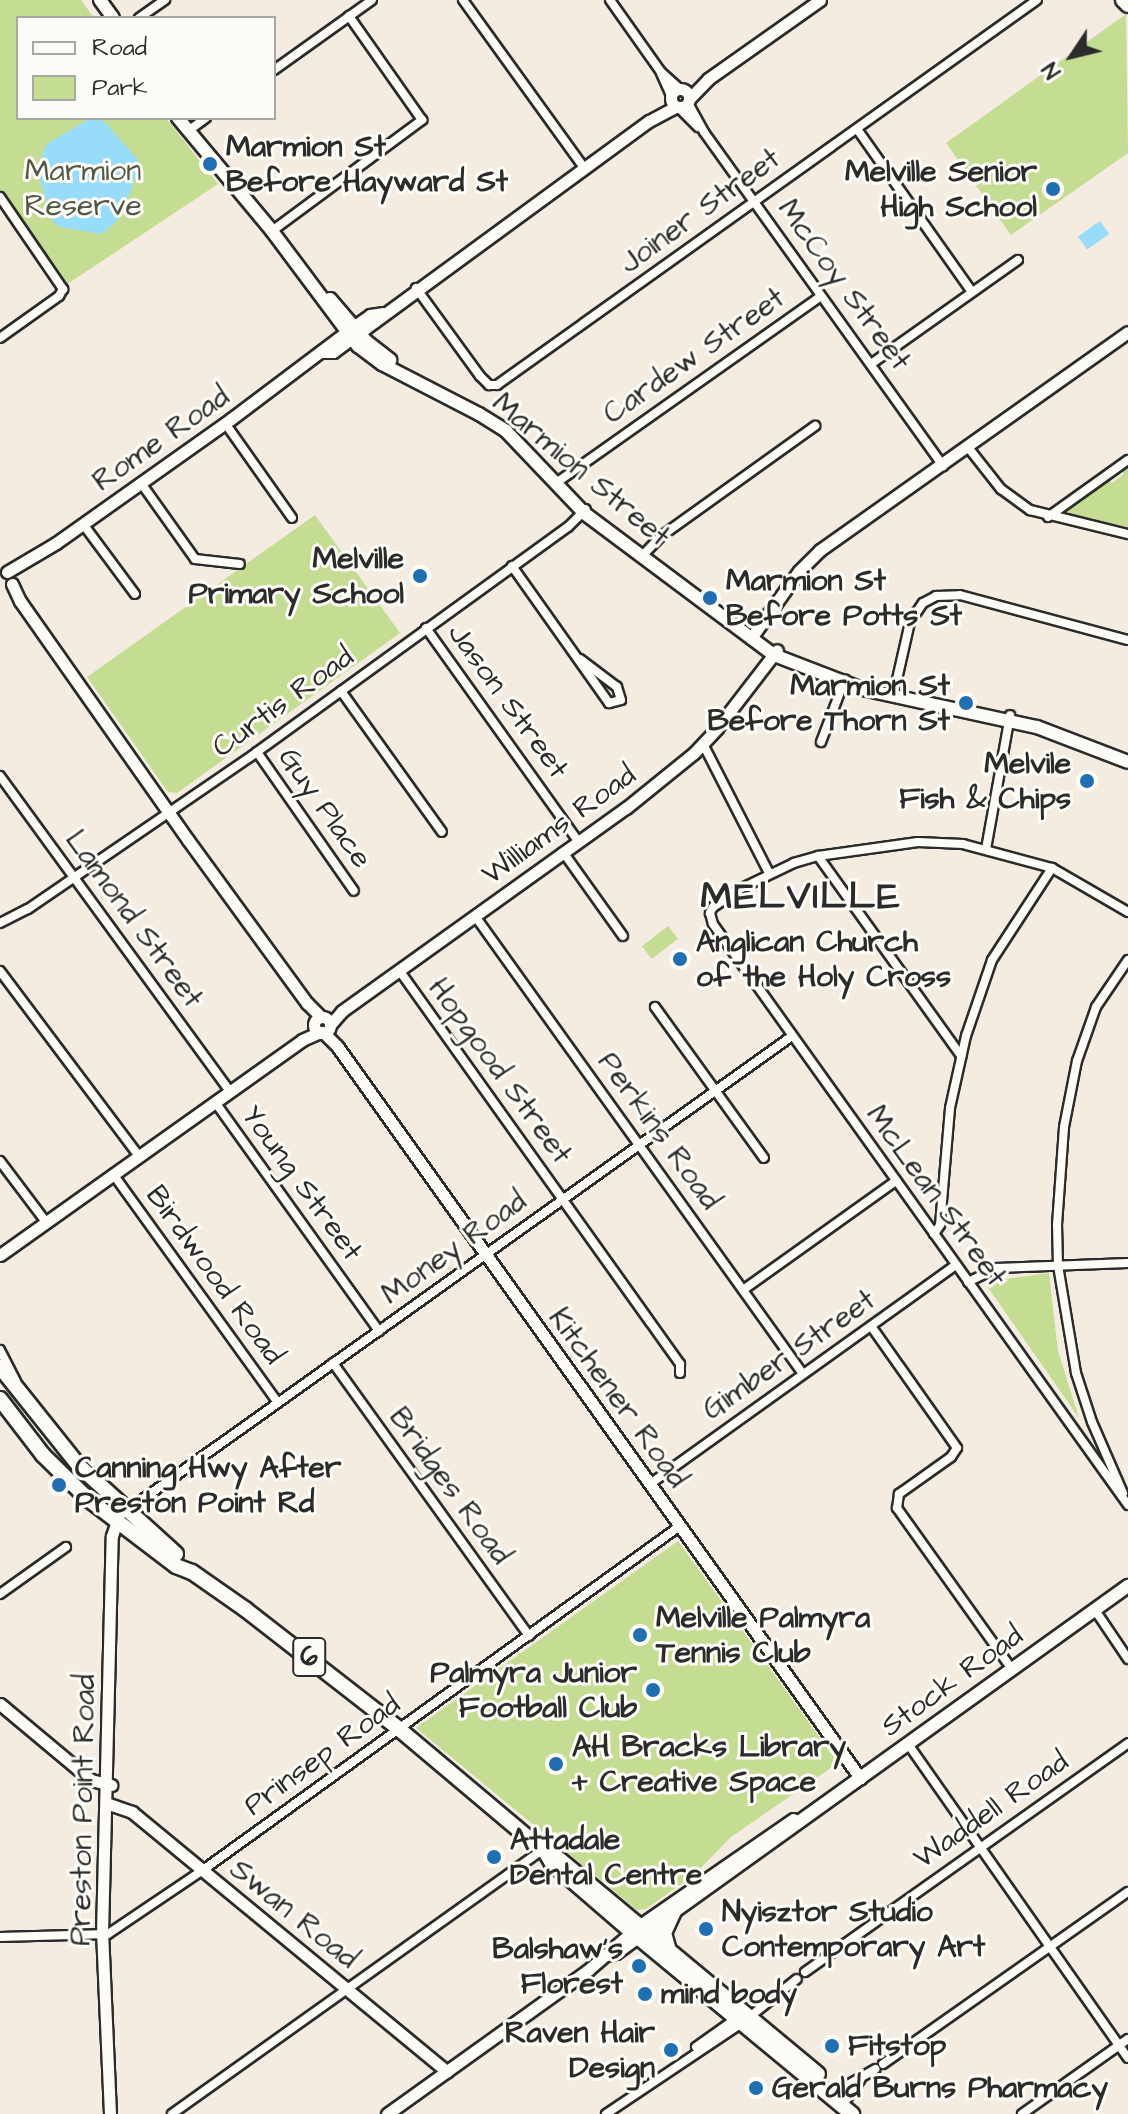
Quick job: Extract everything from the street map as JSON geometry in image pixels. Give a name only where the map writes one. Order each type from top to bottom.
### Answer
[{"type":"highway","points":[[1123,0],[1128,5]]},
{"type":"highway","name":"6","points":[[0,1367],[122,1517]]},
{"type":"highway","name":"6","points":[[0,1399],[66,1480],[181,1558],[192,1572],[299,1649],[544,1851],[552,1863],[640,1931],[843,2102],[864,2114]]},
{"type":"highway","points":[[66,1480],[79,1466]]},
{"type":"highway","points":[[668,1947],[664,1933],[674,1912]]},
{"type":"highway","name":"6","points":[[640,1931],[668,1947],[742,2018]]},
{"type":"main road","name":"Marmion Street","points":[[186,124],[274,230],[352,333],[388,358],[506,425],[585,511],[775,652],[844,681],[1065,730],[1128,756]]},
{"type":"main road","name":"Marmion Street","points":[[1010,717],[1128,762]]},
{"type":"main road","name":"Stock Road","points":[[640,1931],[782,1826],[805,1816],[860,1778],[1128,1586]]},
{"type":"main road","name":"Stock Road","points":[[640,1931],[674,1912],[793,1829],[805,1816]]},
{"type":"street","points":[[142,16],[165,0]]},
{"type":"street","points":[[276,69],[372,0]]},
{"type":"street","points":[[463,0],[584,168]]},
{"type":"street","name":"McCoy Street","points":[[610,0],[941,464]]},
{"type":"street","name":"Rome Road","points":[[5,578],[324,352],[333,352],[352,333],[820,0]]},
{"type":"street","name":"Joiner Street","points":[[416,288],[480,376],[489,385],[497,385],[1037,0]]},
{"type":"street","points":[[274,230],[422,120],[349,16]]},
{"type":"street","points":[[857,129],[972,292]]},
{"type":"street","points":[[0,197],[61,283],[59,296],[0,338]]},
{"type":"street","points":[[871,364],[1018,260]]},
{"type":"street","name":"Cardew Street","points":[[558,482],[821,296]]},
{"type":"street","points":[[752,636],[807,562],[1128,332]]},
{"type":"street","points":[[225,423],[292,518]]},
{"type":"street","points":[[642,555],[815,426]]},
{"type":"street","points":[[967,446],[1001,489],[1030,510],[1048,517],[1128,534]]},
{"type":"street","points":[[1048,517],[1128,460]]},
{"type":"street","points":[[141,483],[195,559],[240,564]]},
{"type":"street","name":"Curtis Road","points":[[0,923],[74,878],[257,752],[585,511]]},
{"type":"street","points":[[83,524],[135,594]]},
{"type":"street","points":[[512,566],[609,703],[621,700],[617,687],[580,659]]},
{"type":"street","name":"Kitchener Road","points":[[5,578],[860,1778]]},
{"type":"street","points":[[893,694],[915,612],[930,598],[947,593],[1128,640]]},
{"type":"street","name":"Jason Street","points":[[426,628],[578,841]]},
{"type":"street","name":"Williams Road","points":[[322,1025],[640,797],[703,744],[775,652]]},
{"type":"street","points":[[821,742],[844,681]]},
{"type":"street","points":[[341,691],[442,832]]},
{"type":"street","points":[[986,849],[1010,717]]},
{"type":"street","points":[[703,744],[769,873],[818,856],[918,842],[986,849],[1052,868],[1128,912]]},
{"type":"street","name":"Guy Place","points":[[257,752],[354,891]]},
{"type":"street","name":"Lamond Street","points":[[0,776],[230,1091]]},
{"type":"street","points":[[563,852],[623,936]]},
{"type":"street","points":[[818,856],[961,1056]]},
{"type":"street","points":[[934,1234],[940,1225],[950,1108],[961,1056],[986,973],[1052,868]]},
{"type":"street","name":"McLean Street","points":[[769,873],[719,902],[710,913],[713,924],[1128,1504]]},
{"type":"street","name":"Perkins Road","points":[[475,916],[803,1374]]},
{"type":"street","points":[[1128,960],[1096,1007],[1071,1087],[1061,1155],[1058,1265],[1076,1373],[1092,1422],[1128,1504]]},
{"type":"street","name":"Hopgood Street","points":[[399,970],[680,1364],[680,1373]]},
{"type":"street","points":[[0,971],[139,1156]]},
{"type":"street","points":[[655,1007],[764,1158]]},
{"type":"street","points":[[0,1255],[322,1025]]},
{"type":"street","name":"Money Road","points":[[143,1499],[792,1036]]},
{"type":"street","name":"Young Street","points":[[215,1102],[379,1331]]},
{"type":"street","points":[[0,1161],[46,1222]]},
{"type":"street","name":"Birdwood Road","points":[[113,1174],[278,1403]]},
{"type":"street","points":[[743,1290],[896,1181]]},
{"type":"street","points":[[968,1282],[997,1268],[1128,1263]]},
{"type":"street","name":"Gimber Street","points":[[650,1484],[956,1265]]},
{"type":"street","points":[[871,1326],[957,1448],[951,1457],[899,1494],[897,1508],[1012,1669]]},
{"type":"street","points":[[0,1350],[11,1367],[18,1391]]},
{"type":"street","name":"Bridges Road","points":[[333,1363],[529,1636]]},
{"type":"street","name":"Preston Point Road","points":[[112,2114],[105,1934],[122,1517]]},
{"type":"street","name":"Prinsep Road","points":[[105,1934],[203,1870],[680,1526]]},
{"type":"street","points":[[0,1594],[66,1547]]},
{"type":"street","points":[[1095,1610],[1128,1659]]},
{"type":"street","points":[[0,1704],[91,1780],[109,1784]]},
{"type":"street","name":"Waddell Road","points":[[805,1972],[1128,1743]]},
{"type":"street","points":[[908,1744],[1128,2058]]},
{"type":"street","name":"Swan Road","points":[[109,1804],[127,1808],[447,2072]]},
{"type":"street","points":[[172,2114],[544,1851]]},
{"type":"street","points":[[843,2102],[860,2080],[1128,1892]]},
{"type":"street","name":"Stock Road","points":[[387,2114],[607,1955],[616,1953],[640,1931]]},
{"type":"street","points":[[0,1937],[105,1934]]},
{"type":"street","points":[[606,2114],[797,1979]]},
{"type":"street","points":[[1022,2114],[1128,2039]]},
{"type":"green space","name":"Marmion Reserve","points":[[0,0],[81,0],[93,16],[16,16],[16,120],[168,120],[218,184],[66,285],[0,192]]},
{"type":"green space","name":"Melville Senior High School","points":[[1126,14],[1128,153],[1011,235],[946,143]]},
{"type":"green space","points":[[1128,464],[1128,527],[1070,516],[1067,508],[1108,479],[1112,483],[1124,474],[1121,469]]},
{"type":"green space","points":[[315,515],[400,633],[177,793],[168,792],[87,677]]},
{"type":"green space","points":[[668,926],[678,939],[652,959],[642,946]]},
{"type":"green space","points":[[1049,1273],[1058,1351],[1079,1418],[987,1286],[998,1280]]},
{"type":"green space","points":[[678,1541],[838,1763],[731,1837],[695,1874],[646,1909],[637,1910],[416,1728]]},
{"type":"water","points":[[87,120],[104,121],[138,160],[139,168],[121,217],[102,234],[60,227],[52,221],[38,165],[47,144]]},
{"type":"water","points":[[1100,221],[1109,234],[1087,250],[1078,236]]},
{"type":"place","name":"Marmion St Before Hayward St","points":[[210,164]]},
{"type":"place","name":"Melville Senior High School","points":[[1053,189]]},
{"type":"place","name":"Melville Primary School","points":[[420,576]]},
{"type":"place","name":"Marmion St Before Potts St","points":[[710,598]]},
{"type":"place","name":"Marmion St Before Thorn St","points":[[966,703]]},
{"type":"place","name":"Melvile Fish & Chips","points":[[1087,781]]},
{"type":"place","name":"Anglican Church of the Holy Cross","points":[[680,959]]},
{"type":"place","name":"Canning Hwy After Preston Point Rd","points":[[59,1485]]},
{"type":"place","name":"Melville Palmyra Tennis Club","points":[[640,1635]]},
{"type":"place","name":"Palmyra Junior Football Club","points":[[653,1690]]},
{"type":"place","name":"AH Bracks Library + Creative Space","points":[[556,1764]]},
{"type":"place","name":"Attadale Dental Centre","points":[[494,1857]]},
{"type":"place","name":"Nyisztor Studio Contemporary Art","points":[[706,1929]]},
{"type":"place","name":"Balshaw's Florest","points":[[639,1966]]},
{"type":"place","name":"mind body","points":[[645,1994]]},
{"type":"place","name":"Fitstop","points":[[832,2046]]},
{"type":"place","name":"Raven Hair Design","points":[[671,2050]]},
{"type":"place","name":"Gerald Burns Pharmacy","points":[[756,2088]]},
{"type":"district","name":"MELVILLE","points":[[801,898]]}]
